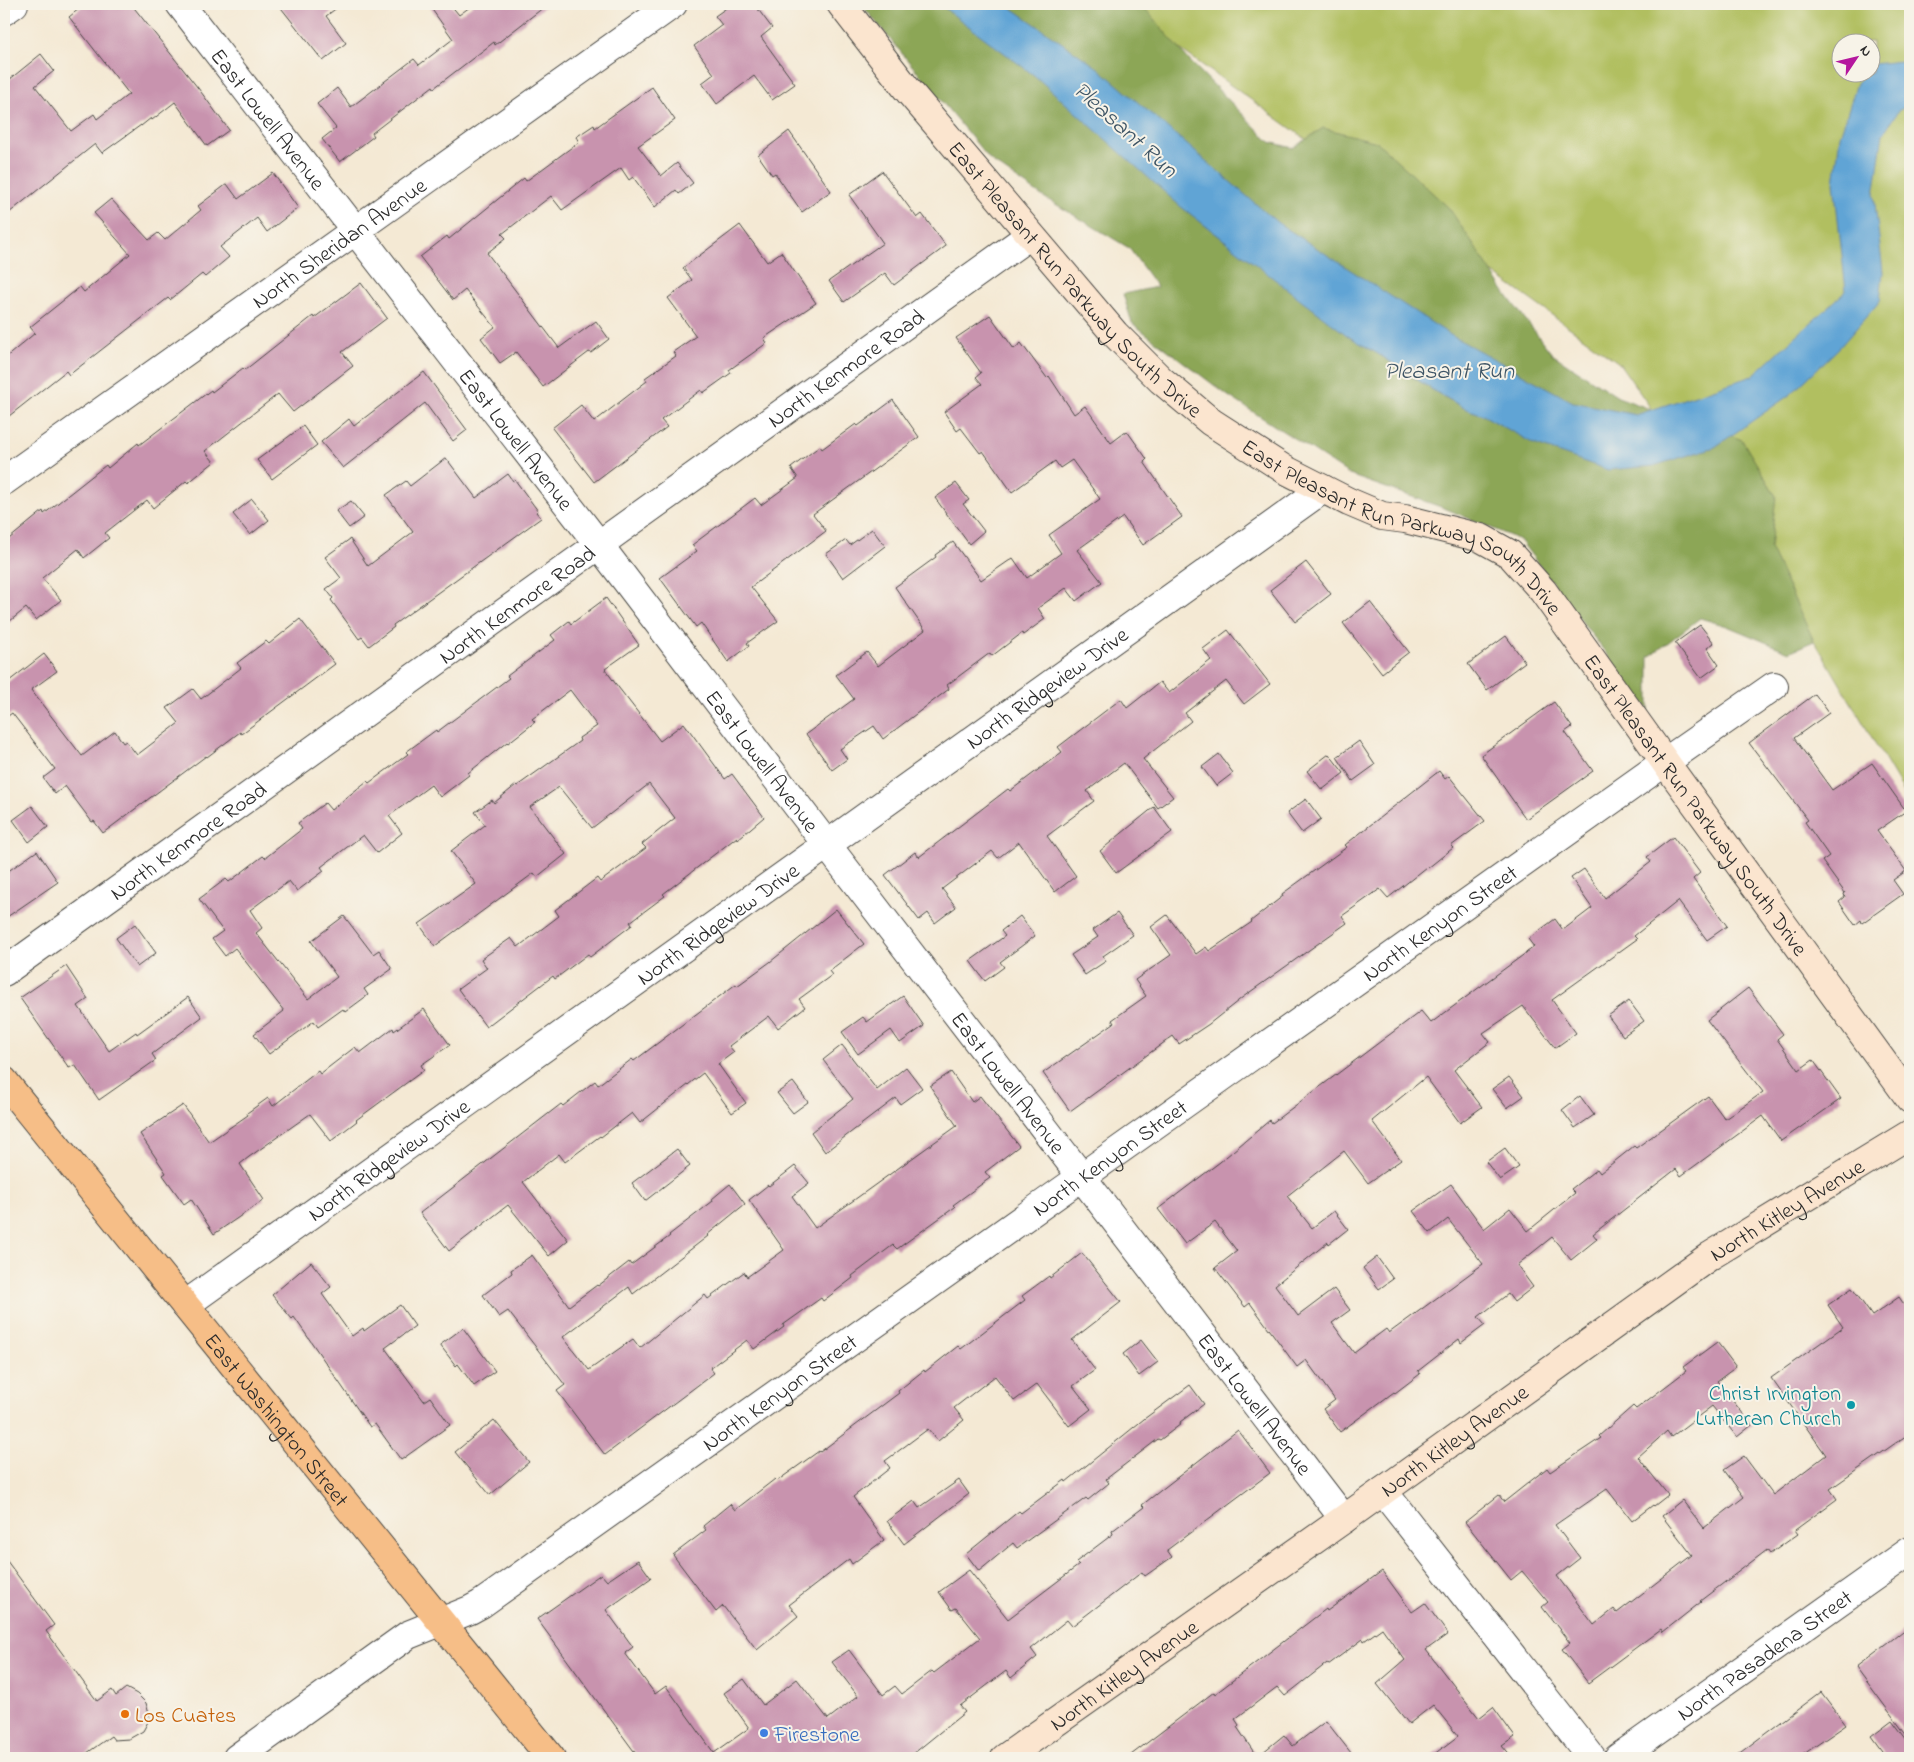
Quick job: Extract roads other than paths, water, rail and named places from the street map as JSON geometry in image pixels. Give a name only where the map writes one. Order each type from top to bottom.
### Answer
[{"type":"main road","name":"East Washington Street","points":[[4,1081],[551,1758]]},
{"type":"street","points":[[4,11],[14,4]]},
{"type":"street","name":"East Lowell Avenue","points":[[180,4],[599,545],[826,845],[1344,1519]]},
{"type":"street","name":"North Sheridan Avenue","points":[[4,481],[672,4]]},
{"type":"street","name":"East Pleasant Run Parkway South Drive","points":[[841,4],[906,88],[1115,334],[1177,394],[1211,422],[1284,469],[1382,516],[1481,538],[1510,554],[1543,591],[1910,1099]]},
{"type":"street","name":"North Kenmore Road","points":[[4,972],[1030,236]]},
{"type":"street","name":"North Ridgeview Drive","points":[[185,1306],[1323,489]]},
{"type":"street","name":"North Kenyon Street","points":[[237,1758],[408,1635],[470,1610],[480,1604],[1774,686]]},
{"type":"street","name":"North Kitley Avenue","points":[[1005,1758],[1344,1519],[1710,1256],[1910,1134]]},
{"type":"street","points":[[1383,1490],[1592,1758]]},
{"type":"street","name":"North Pasadena Street","points":[[1618,1758],[1910,1551]]},
{"type":"water","name":"Pleasant Run","points":[[939,4],[1006,4],[1098,68],[1278,223],[1452,336],[1573,402],[1636,415],[1752,376],[1846,291],[1834,183],[1840,136],[1857,83],[1882,82],[1882,63],[1910,60],[1910,104],[1898,111],[1883,134],[1874,195],[1883,272],[1880,301],[1839,348],[1791,394],[1715,447],[1653,466],[1608,470],[1534,444],[1481,414],[1466,409],[1348,336],[1180,206],[1035,76]]},
{"type":"place","name":"Christ Irvington Lutheran Church","points":[[1851,1405]]},
{"type":"place","name":"Los Cuates","points":[[125,1714]]},
{"type":"place","name":"Firestone","points":[[764,1733]]}]
